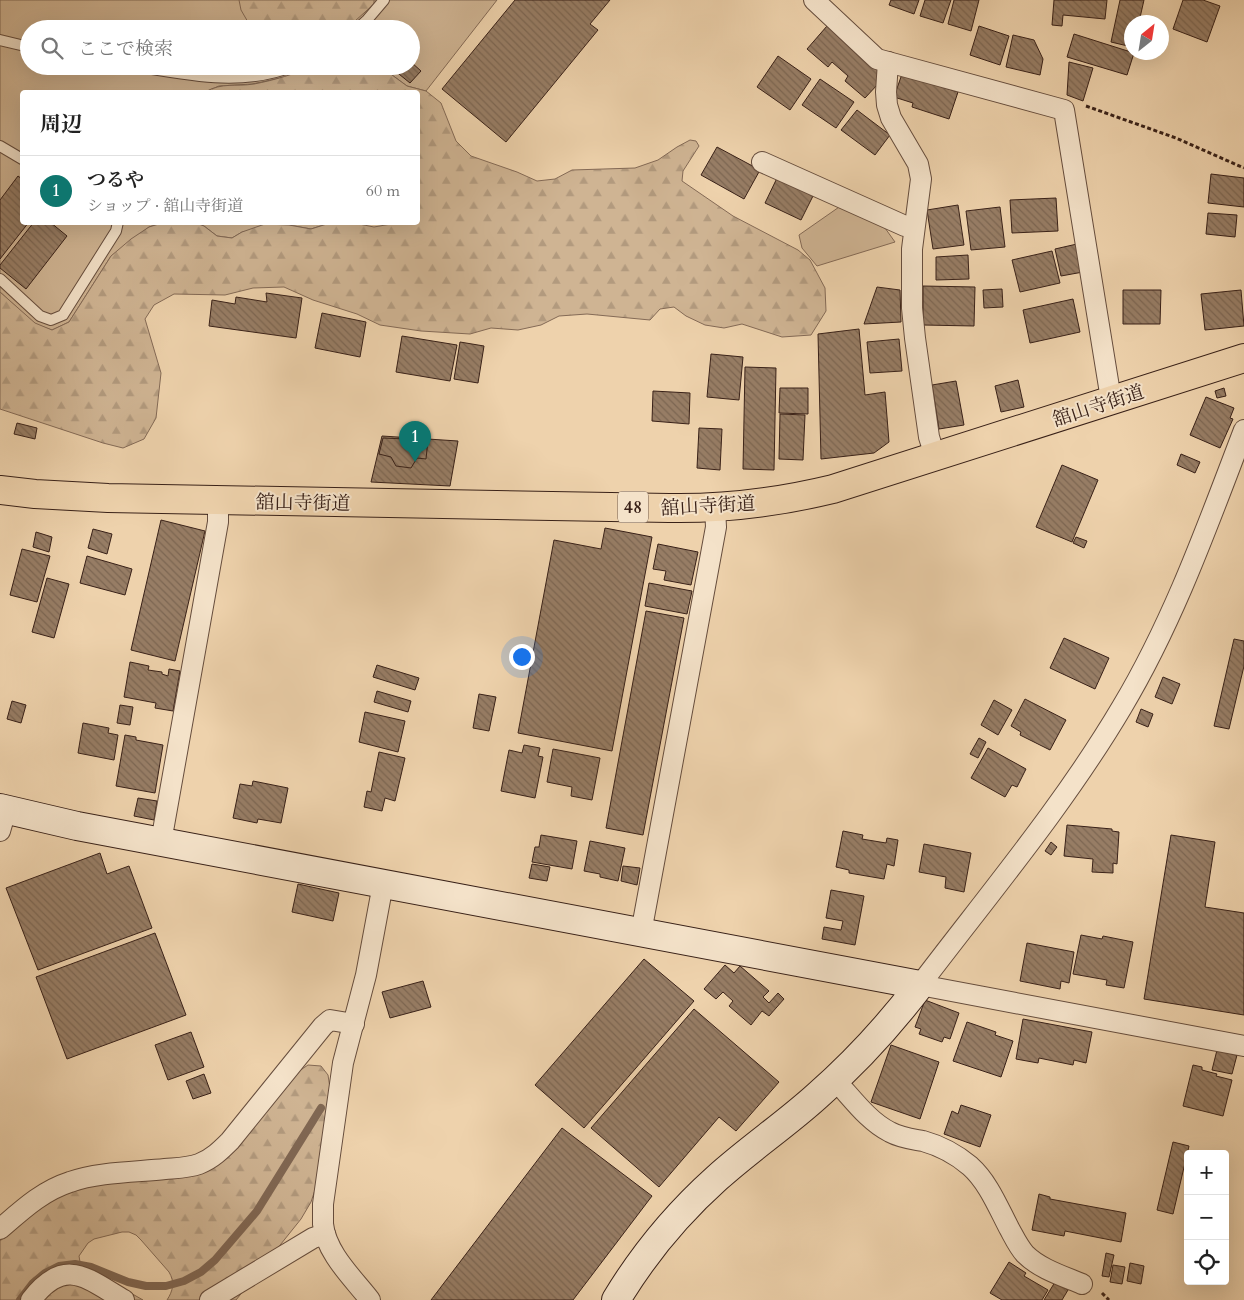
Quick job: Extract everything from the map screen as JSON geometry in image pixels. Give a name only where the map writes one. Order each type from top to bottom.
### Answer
[{"type":"main road","name":"舘山寺街道","points":[[0,490],[72,497],[715,508],[801,497],[833,488],[1244,358]]},
{"type":"street","points":[[814,0],[877,59],[1064,110],[1108,384],[1113,400]]},
{"type":"street","points":[[888,62],[887,105],[891,118],[918,164],[921,179],[914,227],[911,278],[915,338],[929,437],[935,456]]},
{"type":"street","points":[[762,162],[905,226],[914,227]]},
{"type":"street","points":[[616,1300],[640,1263],[690,1204],[718,1178],[806,1106],[879,1036],[1070,788],[1123,706],[1169,619],[1189,574],[1244,430]]},
{"type":"street","points":[[161,842],[216,532],[218,500]]},
{"type":"street","points":[[641,933],[716,526],[715,508]]},
{"type":"street","points":[[2,816],[77,826],[1244,1046]]},
{"type":"street","points":[[370,1300],[329,1245],[323,1225],[324,1195],[343,1063],[366,975],[383,884]]},
{"type":"street","points":[[0,1229],[34,1200],[52,1189],[71,1181],[92,1176],[181,1168],[200,1164],[216,1155],[230,1141],[323,1026],[330,1020],[354,1024]]},
{"type":"street","points":[[835,1080],[876,1123],[907,1139],[941,1147],[972,1167],[984,1181],[1016,1242],[1024,1252],[1044,1268],[1082,1284]]},
{"type":"street","points":[[210,1300],[313,1238],[325,1234]]},
{"type":"street","points":[[31,1300],[53,1278],[69,1274],[86,1278],[124,1300]]},
{"type":"lane","points":[[367,20],[384,0]]},
{"type":"lane","points":[[0,40],[20,44]]},
{"type":"lane","points":[[198,75],[219,78],[261,75]]},
{"type":"lane","points":[[0,146],[20,158]]},
{"type":"lane","points":[[0,279],[40,316],[51,320],[63,315],[116,231],[117,225]]},
{"type":"path","points":[[1064,110],[1074,102],[1176,138],[1244,168]]},
{"type":"green space","points":[[0,0],[497,0],[426,91],[407,86],[392,75],[420,75],[420,20],[20,20],[20,75],[291,75],[252,84],[219,86],[210,90],[20,90],[20,225],[156,225],[149,227],[111,256],[69,322],[52,330],[35,324],[0,292]]},
{"type":"green space","points":[[239,0],[374,0],[374,4],[356,20],[247,20],[241,10]]},
{"type":"green space","points":[[289,75],[392,75],[407,86],[426,91],[441,103],[456,141],[471,156],[537,181],[555,179],[572,170],[635,168],[658,160],[690,140],[696,141],[699,146],[683,171],[682,181],[733,216],[798,250],[810,260],[825,288],[826,311],[811,335],[782,337],[742,324],[724,328],[705,325],[686,316],[674,307],[660,309],[650,320],[587,314],[559,316],[541,325],[518,330],[491,328],[470,334],[421,331],[380,325],[357,314],[313,300],[284,287],[253,288],[225,295],[174,294],[154,305],[145,319],[161,373],[156,418],[144,439],[123,448],[0,409],[0,292],[35,323],[52,330],[69,322],[111,256],[131,239],[156,225],[201,225],[217,236],[232,238],[242,232],[262,225],[289,225],[311,229],[324,225],[364,225],[374,227],[385,225],[420,225],[420,90],[209,90],[223,86],[247,85]]},
{"type":"green space","points":[[842,205],[880,221],[895,242],[817,266],[802,248],[799,235]]},
{"type":"green space","points":[[201,225],[289,225],[242,232],[232,238],[217,236]]},
{"type":"green space","points":[[289,225],[324,225],[311,229]]},
{"type":"green space","points":[[308,1065],[321,1066],[328,1075],[330,1088],[317,1184],[311,1202],[301,1219],[236,1300],[167,1300],[172,1286],[169,1272],[136,1235],[122,1232],[94,1239],[88,1243],[79,1256],[80,1262],[85,1267],[143,1300],[0,1300],[0,1241],[39,1208],[56,1197],[94,1185],[182,1176],[296,1073]]},
{"type":"building","points":[[515,0],[610,0],[590,24],[598,30],[506,142],[442,89]]},
{"type":"building","points":[[891,0],[919,0],[914,14],[889,5]]},
{"type":"building","points":[[925,0],[951,0],[943,23],[920,16]]},
{"type":"building","points":[[954,0],[979,0],[971,31],[948,24]]},
{"type":"building","points":[[1054,0],[1107,0],[1105,19],[1063,15],[1062,26],[1052,25]]},
{"type":"building","points":[[1120,0],[1144,0],[1141,15],[1124,15],[1124,45],[1111,42]]},
{"type":"building","points":[[1183,0],[1203,0],[1220,6],[1207,42],[1173,29]]},
{"type":"building","points":[[827,26],[879,69],[878,84],[865,98],[845,81],[848,76],[832,62],[828,67],[807,49]]},
{"type":"building","points":[[979,26],[1009,36],[1000,65],[970,55]]},
{"type":"building","points":[[1074,34],[1124,50],[1124,60],[1132,60],[1127,75],[1067,57]]},
{"type":"building","points":[[1013,35],[1034,40],[1043,59],[1040,75],[1006,67]]},
{"type":"building","points":[[778,56],[811,79],[790,110],[757,87]]},
{"type":"building","points":[[1069,62],[1093,68],[1083,101],[1067,95]]},
{"type":"building","points":[[902,74],[958,92],[949,119],[912,107],[913,103],[894,97]]},
{"type":"building","points":[[400,75],[417,75],[410,83]]},
{"type":"building","points":[[820,79],[854,102],[836,128],[802,105]]},
{"type":"building","points":[[857,110],[890,135],[875,155],[841,130]]},
{"type":"building","points":[[717,147],[760,170],[744,199],[701,175]]},
{"type":"building","points":[[1211,174],[1244,178],[1244,207],[1208,203]]},
{"type":"building","points":[[18,176],[20,178],[20,225],[27,225],[0,259],[0,200]]},
{"type":"building","points":[[778,176],[814,194],[801,220],[765,203]]},
{"type":"building","points":[[1056,198],[1058,231],[1012,233],[1010,200]]},
{"type":"building","points":[[958,205],[964,245],[933,249],[927,210]]},
{"type":"building","points":[[1000,207],[1005,247],[971,250],[966,211]]},
{"type":"building","points":[[1208,213],[1237,215],[1235,237],[1206,234]]},
{"type":"building","points":[[32,225],[54,225],[67,236],[26,289],[0,268],[0,265]]},
{"type":"building","points":[[1077,244],[1083,272],[1061,276],[1055,249]]},
{"type":"building","points":[[1052,251],[1060,283],[1020,292],[1012,260]]},
{"type":"building","points":[[968,255],[969,279],[936,280],[936,257]]},
{"type":"building","points":[[923,286],[975,287],[974,326],[923,325]]},
{"type":"building","points":[[877,287],[900,290],[901,322],[864,324]]},
{"type":"building","points":[[1002,289],[1003,307],[984,308],[983,290]]},
{"type":"building","points":[[1123,290],[1161,290],[1160,324],[1123,324]]},
{"type":"building","points":[[1241,290],[1244,326],[1205,330],[1201,294]]},
{"type":"building","points":[[266,293],[302,298],[296,338],[209,326],[212,300],[235,304],[236,297],[267,302]]},
{"type":"building","points":[[1073,299],[1080,332],[1030,343],[1023,310]]},
{"type":"building","points":[[322,313],[366,322],[360,357],[315,348]]},
{"type":"building","points":[[859,329],[865,395],[885,392],[889,442],[874,453],[821,459],[818,334]]},
{"type":"building","points":[[402,336],[457,345],[450,381],[396,372]]},
{"type":"building","points":[[899,339],[902,371],[870,373],[867,342]]},
{"type":"building","points":[[460,342],[484,346],[478,383],[454,379]]},
{"type":"building","points":[[711,354],[743,357],[739,400],[707,397]]},
{"type":"building","points":[[745,367],[776,368],[774,470],[743,469]]},
{"type":"building","points":[[1018,380],[1024,407],[1001,412],[995,386]]},
{"type":"building","points":[[956,381],[964,425],[939,429],[932,385]]},
{"type":"building","points":[[780,388],[808,388],[808,414],[779,413]]},
{"type":"building","points":[[1224,388],[1226,396],[1217,398],[1215,391]]},
{"type":"building","points":[[653,391],[690,393],[689,424],[652,421]]},
{"type":"building","points":[[1206,397],[1234,408],[1230,418],[1233,419],[1220,448],[1190,435]]},
{"type":"building","points":[[780,414],[805,415],[803,460],[779,459]]},
{"type":"building","points":[[17,423],[37,428],[35,439],[14,434]]},
{"type":"building","points":[[699,428],[722,429],[720,470],[697,468]]},
{"type":"building","points":[[382,436],[458,441],[450,486],[371,482]]},
{"type":"building","points":[[383,438],[428,440],[426,459],[417,458],[411,468],[396,466],[391,457],[379,454]]},
{"type":"building","points":[[1181,454],[1200,462],[1195,473],[1177,465]]},
{"type":"building","points":[[1062,465],[1098,480],[1072,542],[1036,527]]},
{"type":"building","points":[[161,520],[205,531],[175,661],[131,650]]},
{"type":"building","points":[[605,528],[652,537],[612,751],[518,733],[554,540],[601,549]]},
{"type":"building","points":[[93,529],[112,534],[107,554],[88,548]]},
{"type":"building","points":[[36,532],[52,537],[49,552],[33,547]]},
{"type":"building","points":[[1076,537],[1087,541],[1084,548],[1073,543]]},
{"type":"building","points":[[658,544],[698,552],[691,585],[664,580],[666,571],[653,569]]},
{"type":"building","points":[[22,549],[50,556],[37,602],[10,595]]},
{"type":"building","points":[[87,556],[132,569],[125,595],[80,583]]},
{"type":"building","points":[[47,578],[69,584],[54,638],[32,632]]},
{"type":"building","points":[[649,583],[692,591],[687,614],[645,606]]},
{"type":"building","points":[[646,611],[684,618],[643,835],[606,828]]},
{"type":"building","points":[[1064,638],[1109,658],[1095,689],[1050,668]]},
{"type":"building","points":[[1234,639],[1244,641],[1244,666],[1229,729],[1214,726]]},
{"type":"building","points":[[130,662],[149,666],[148,670],[162,672],[162,674],[168,676],[169,669],[180,671],[173,711],[155,708],[156,703],[124,697]]},
{"type":"building","points":[[377,665],[419,678],[415,690],[373,677]]},
{"type":"building","points":[[1163,677],[1180,684],[1172,704],[1155,697]]},
{"type":"building","points":[[377,691],[411,701],[408,712],[374,702]]},
{"type":"building","points":[[479,694],[496,697],[489,731],[473,728]]},
{"type":"building","points":[[1025,699],[1066,720],[1050,750],[1020,735],[1021,732],[1011,726]]},
{"type":"building","points":[[994,700],[1012,710],[998,735],[981,725]]},
{"type":"building","points":[[12,701],[26,705],[21,723],[7,719]]},
{"type":"building","points":[[120,705],[133,707],[130,725],[117,723]]},
{"type":"building","points":[[1141,709],[1153,714],[1148,727],[1136,722]]},
{"type":"building","points":[[365,712],[405,721],[398,752],[359,742]]},
{"type":"building","points":[[83,723],[109,728],[108,733],[118,735],[114,760],[78,753]]},
{"type":"building","points":[[125,735],[136,737],[136,740],[163,745],[155,793],[116,786]]},
{"type":"building","points":[[979,738],[986,742],[978,758],[970,754]]},
{"type":"building","points":[[524,745],[540,748],[538,756],[543,757],[535,798],[501,791],[509,750],[522,753]]},
{"type":"building","points":[[988,748],[1026,769],[1017,787],[1012,785],[1005,797],[971,778]]},
{"type":"building","points":[[553,749],[600,758],[592,800],[571,796],[572,787],[547,782]]},
{"type":"building","points":[[379,752],[405,758],[395,801],[385,798],[382,811],[364,807],[367,791],[371,792]]},
{"type":"building","points":[[253,781],[288,788],[281,823],[258,819],[257,823],[233,818],[240,784],[252,786]]},
{"type":"building","points":[[138,798],[157,801],[154,820],[134,816]]},
{"type":"building","points":[[1067,825],[1112,829],[1112,831],[1119,832],[1117,864],[1113,863],[1113,873],[1092,872],[1093,859],[1064,856]]},
{"type":"building","points":[[843,831],[863,835],[862,839],[886,843],[887,838],[898,840],[894,866],[887,864],[884,879],[849,873],[849,870],[836,867]]},
{"type":"building","points":[[541,835],[577,841],[572,869],[532,862],[535,847],[539,847]]},
{"type":"building","points":[[1171,835],[1215,842],[1205,907],[1244,913],[1244,1015],[1144,999]]},
{"type":"building","points":[[590,841],[625,848],[618,881],[600,877],[600,874],[584,871]]},
{"type":"building","points":[[1051,842],[1057,847],[1051,855],[1045,851]]},
{"type":"building","points":[[924,844],[971,853],[964,892],[945,888],[946,877],[919,872]]},
{"type":"building","points":[[100,853],[107,874],[129,866],[152,928],[38,970],[6,888]]},
{"type":"building","points":[[532,864],[550,867],[547,881],[529,878]]},
{"type":"building","points":[[623,866],[640,868],[637,885],[621,881]]},
{"type":"building","points":[[298,884],[339,893],[333,921],[292,912]]},
{"type":"building","points":[[831,890],[864,896],[855,945],[822,939],[824,927],[841,930],[843,921],[826,918]]},
{"type":"building","points":[[155,933],[186,1015],[67,1059],[36,977]]},
{"type":"building","points":[[1081,935],[1102,939],[1103,936],[1133,942],[1124,988],[1106,985],[1107,980],[1073,974]]},
{"type":"building","points":[[1027,943],[1074,952],[1069,983],[1061,981],[1060,989],[1020,981]]},
{"type":"building","points":[[644,959],[694,1001],[584,1128],[535,1085]]},
{"type":"building","points":[[725,965],[734,973],[740,966],[769,991],[763,997],[769,1003],[778,993],[784,999],[769,1016],[762,1011],[751,1025],[729,1006],[733,1001],[723,992],[716,999],[704,989]]},
{"type":"building","points":[[423,981],[431,1007],[390,1018],[382,992]]},
{"type":"building","points":[[925,1000],[959,1013],[950,1039],[944,1037],[942,1042],[919,1034],[921,1029],[915,1027]]},
{"type":"building","points":[[694,1009],[779,1082],[736,1131],[719,1117],[659,1187],[591,1128]]},
{"type":"building","points":[[1023,1019],[1092,1032],[1086,1063],[1074,1060],[1073,1065],[1039,1058],[1038,1063],[1016,1059]]},
{"type":"building","points":[[967,1022],[996,1032],[995,1035],[1013,1041],[1001,1077],[953,1061]]},
{"type":"building","points":[[191,1032],[204,1067],[168,1080],[155,1045]]},
{"type":"building","points":[[891,1045],[939,1062],[920,1119],[871,1102]]},
{"type":"building","points":[[1217,1050],[1237,1055],[1232,1074],[1212,1070]]},
{"type":"building","points":[[1193,1065],[1202,1067],[1202,1070],[1217,1074],[1216,1076],[1232,1080],[1223,1116],[1183,1106]]},
{"type":"building","points":[[204,1074],[211,1093],[193,1099],[186,1081]]},
{"type":"building","points":[[961,1105],[991,1115],[980,1147],[944,1134],[952,1111],[958,1114]]},
{"type":"building","points":[[562,1128],[652,1196],[573,1300],[431,1300]]},
{"type":"building","points":[[1173,1142],[1189,1146],[1188,1150],[1184,1150],[1184,1167],[1173,1214],[1157,1210]]},
{"type":"building","points":[[1039,1194],[1050,1197],[1050,1199],[1126,1213],[1121,1242],[1065,1231],[1064,1236],[1032,1230]]},
{"type":"building","points":[[1106,1253],[1114,1255],[1109,1277],[1102,1276]]},
{"type":"building","points":[[1009,1262],[1026,1273],[1024,1276],[1048,1290],[1042,1300],[1002,1300],[990,1293]]},
{"type":"building","points":[[1130,1263],[1144,1266],[1141,1284],[1127,1281]]},
{"type":"building","points":[[1113,1265],[1125,1267],[1122,1284],[1110,1282]]},
{"type":"building","points":[[1055,1282],[1068,1290],[1062,1300],[1044,1300]]},
{"type":"waterway","points":[[20,1300],[33,1283],[45,1273],[59,1266],[75,1264],[91,1267],[128,1282],[146,1286],[166,1286],[184,1281],[201,1272],[215,1260],[257,1211],[321,1108]]},
{"type":"place","name":"つるや","points":[[415,462]]}]
